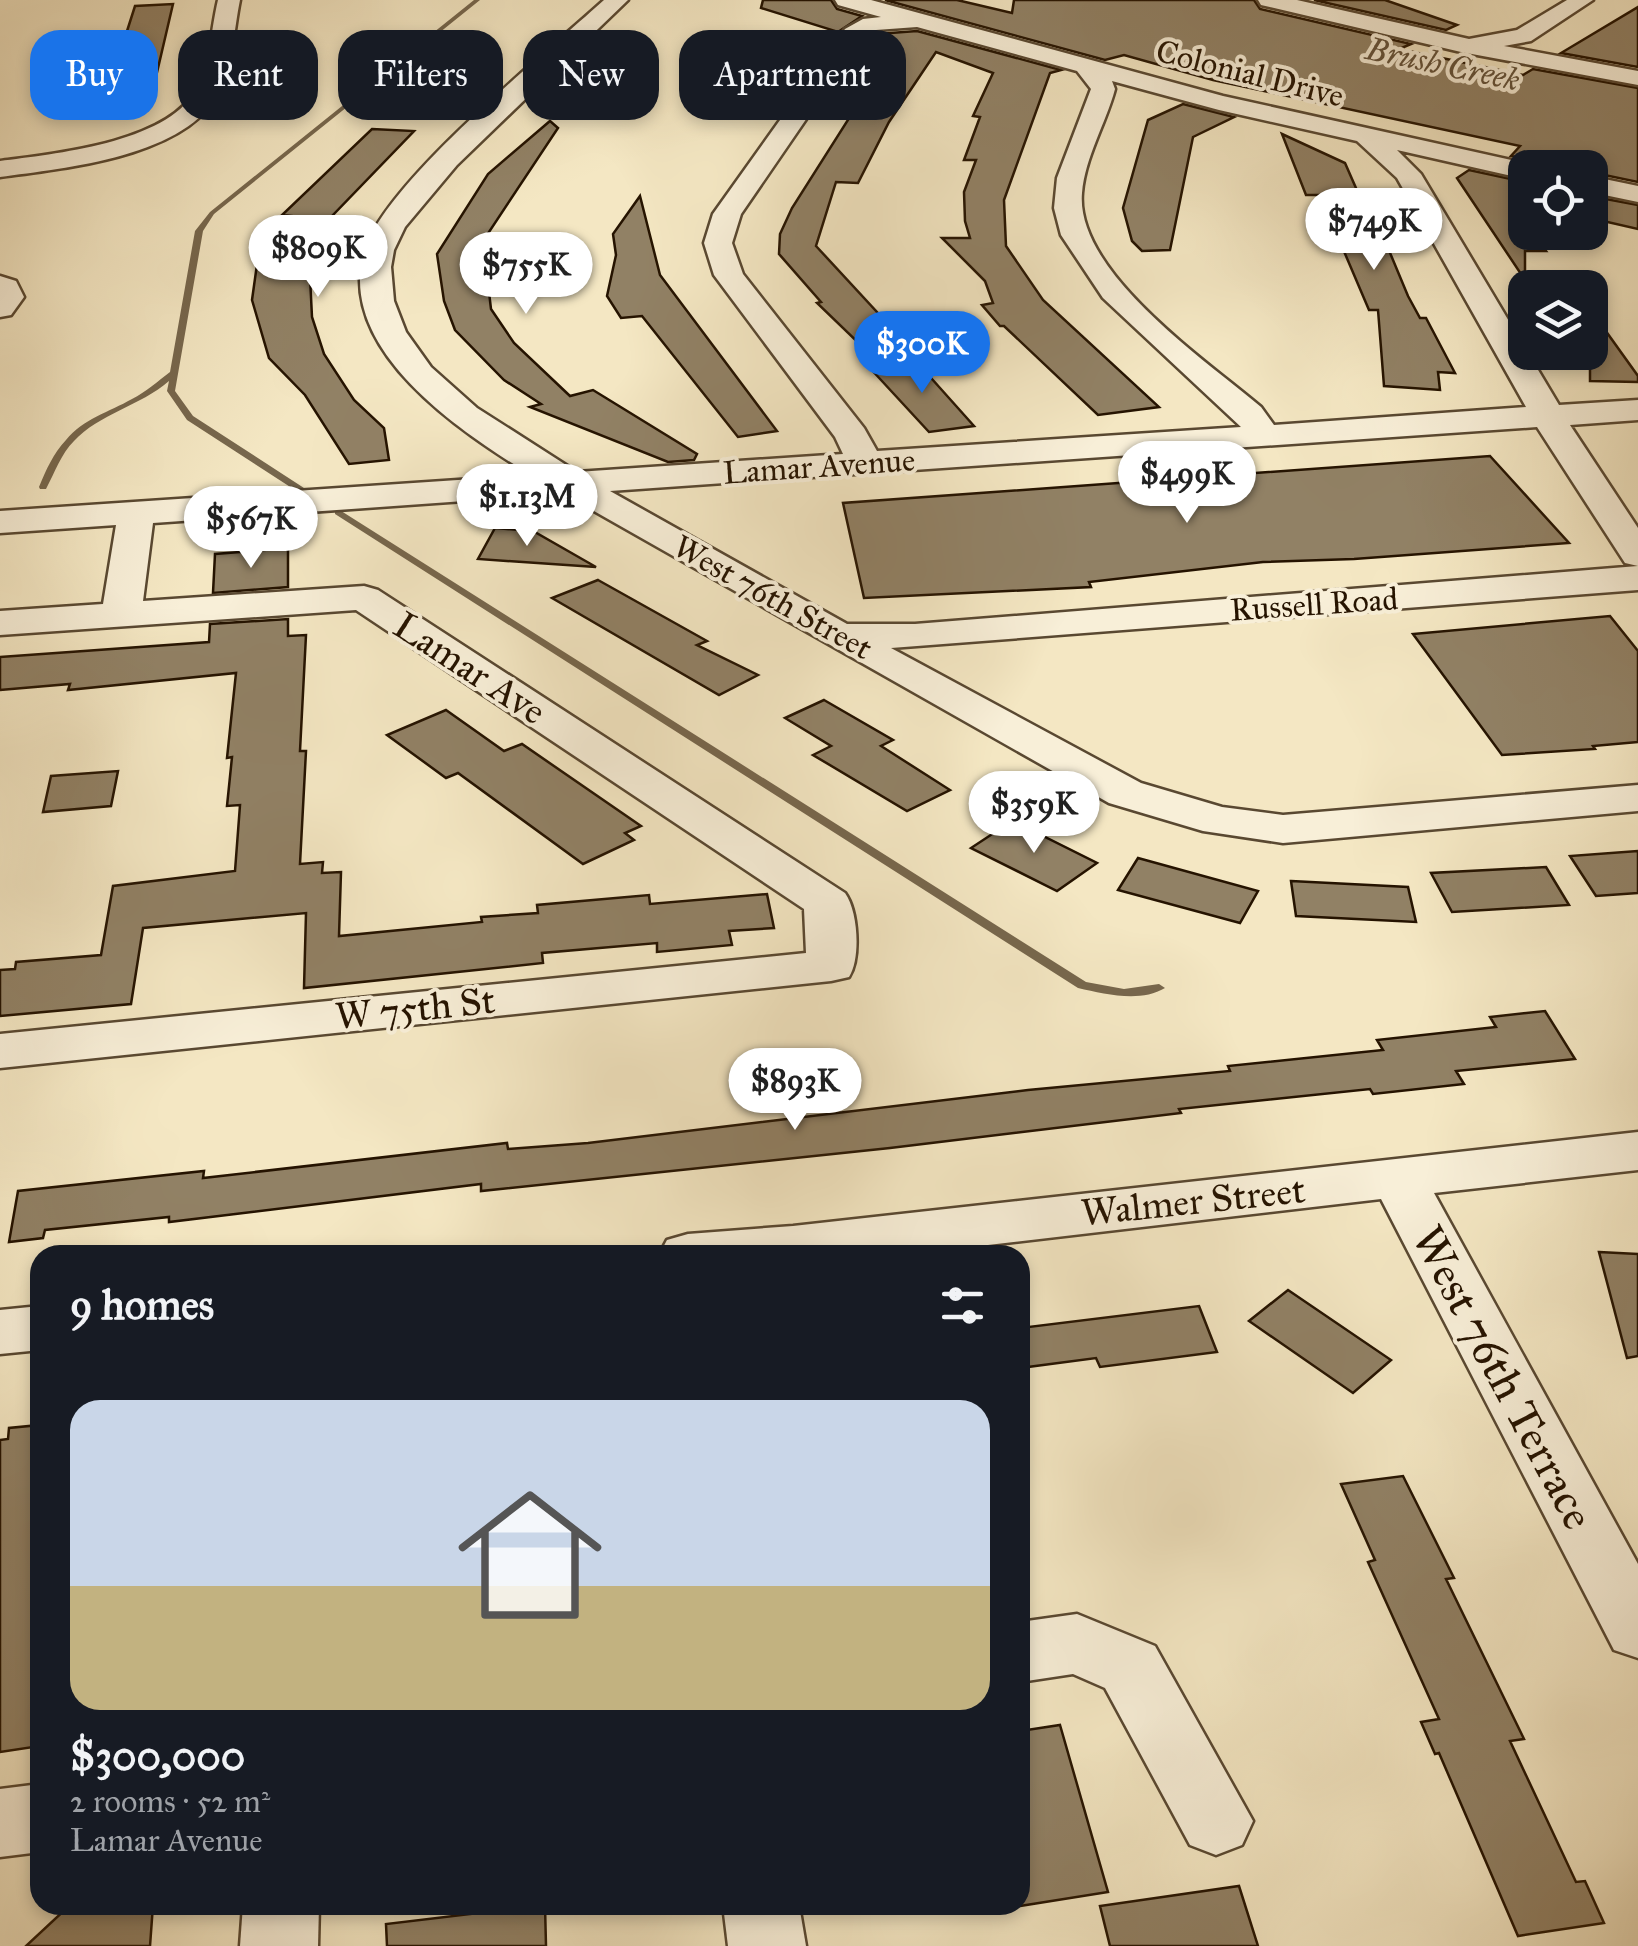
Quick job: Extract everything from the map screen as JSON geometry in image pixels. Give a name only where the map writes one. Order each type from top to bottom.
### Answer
[{"type":"street","points":[[0,169],[121,146],[184,118],[207,92],[229,0]]},
{"type":"street","name":"West 76th Street","points":[[617,0],[414,194],[380,248],[377,298],[390,334],[416,372],[497,438],[653,531],[1125,793],[1169,810],[1283,829],[1638,798]]},
{"type":"street","points":[[1526,47],[1582,0]]},
{"type":"street","points":[[1276,1],[1461,44],[1526,47],[1638,78]]},
{"type":"street","points":[[853,10],[727,214],[718,243],[729,275],[852,436],[865,463]]},
{"type":"street","name":"Colonial Drive","points":[[853,10],[919,20],[1172,91],[1508,167]]},
{"type":"street","points":[[1086,68],[1101,82],[1101,98],[1070,187],[1072,231],[1089,264],[1112,290],[1248,414],[1265,436]]},
{"type":"street","points":[[1101,98],[1172,91]]},
{"type":"street","points":[[1368,138],[1408,174],[1589,485],[1638,555]]},
{"type":"street","points":[[1408,174],[1477,161]]},
{"type":"street","points":[[1608,188],[1638,194]]},
{"type":"street","points":[[0,285],[5,286],[9,297],[0,308]]},
{"type":"street","name":"Lamar Avenue","points":[[16,521],[1638,410]]},
{"type":"street","points":[[424,494],[484,468],[494,457],[497,438]]},
{"type":"street","points":[[653,531],[655,512],[666,498],[699,474]]},
{"type":"street","points":[[121,614],[136,513]]},
{"type":"street","points":[[7,564],[11,549],[28,539],[16,521]]},
{"type":"street","name":"Russell Road","points":[[840,634],[900,636],[991,630],[1638,578]]},
{"type":"street","name":"Lamar Ave","points":[[0,623],[364,598],[828,902],[831,966]]},
{"type":"street","name":"Russell Road","points":[[940,690],[940,668],[950,653],[991,630]]},
{"type":"street","name":"W 75th St","points":[[0,1051],[831,966]]},
{"type":"street","name":"Walmer Street","points":[[780,1245],[1638,1151]]},
{"type":"street","name":"West 76th Terrace","points":[[1398,1178],[1638,1629]]},
{"type":"street","points":[[0,1332],[30,1329]]},
{"type":"street","points":[[1030,1651],[1077,1644],[1130,1668],[1216,1821]]},
{"type":"street","points":[[0,1823],[30,1819]]},
{"type":"street","points":[[279,1946],[281,1915]]},
{"type":"street","points":[[762,1915],[767,1946]]},
{"type":"building","points":[[763,0],[831,0],[837,9],[862,16],[841,30],[832,30],[761,8]]},
{"type":"building","points":[[885,0],[957,0],[1012,13],[1014,0],[1254,0],[1260,9],[1411,44],[1399,49],[1523,75],[1533,69],[1638,88],[1638,182],[1608,176],[1608,150],[1516,150],[1520,146],[1213,80],[1124,55],[1105,60]]},
{"type":"building","points":[[1314,0],[1385,0],[1457,25],[1446,30]]},
{"type":"building","points":[[173,4],[158,68],[158,30],[127,30],[135,6]]},
{"type":"building","points":[[1638,7],[1638,67],[1561,53]]},
{"type":"building","points":[[917,31],[1061,70],[1050,73],[1004,200],[1006,246],[1043,300],[1159,407],[1098,415],[982,305],[993,303],[985,281],[942,238],[970,238],[964,192],[976,160],[964,160],[980,117],[973,116],[993,73],[936,52],[906,97],[906,32]]},
{"type":"building","points":[[1183,104],[1234,117],[1193,137],[1170,250],[1142,251],[1132,241],[1123,208],[1148,120]]},
{"type":"building","points":[[848,120],[890,120],[858,183],[836,182],[816,246],[913,351],[872,356],[817,303],[821,302],[779,254],[780,234]]},
{"type":"building","points":[[550,121],[558,128],[483,241],[491,309],[514,343],[570,396],[593,390],[697,454],[694,460],[668,462],[530,407],[541,404],[504,380],[455,330],[444,301],[437,254],[488,174]]},
{"type":"building","points":[[372,129],[414,131],[331,217],[326,217],[309,256],[312,317],[324,354],[354,400],[384,428],[389,460],[349,464],[305,395],[269,358],[252,300],[259,250],[291,216],[282,215]]},
{"type":"building","points":[[1282,134],[1345,163],[1370,220],[1366,220],[1372,231],[1371,226],[1378,224],[1408,296],[1420,318],[1426,318],[1455,373],[1438,372],[1440,390],[1384,386],[1378,310],[1369,310],[1320,195],[1306,195]]},
{"type":"building","points":[[1469,170],[1508,178],[1508,250],[1546,251],[1525,251],[1525,270],[1518,270],[1457,178]]},
{"type":"building","points":[[640,196],[660,275],[777,431],[738,437],[642,316],[621,318],[607,296],[616,255],[613,234]]},
{"type":"building","points":[[1608,199],[1638,205],[1638,229],[1608,222]]},
{"type":"building","points":[[1608,334],[1638,376],[1638,382],[1590,381],[1590,370],[1608,370]]},
{"type":"building","points":[[915,360],[974,426],[929,432],[869,367]]},
{"type":"building","points":[[1490,456],[1569,543],[1263,562],[1089,582],[1091,587],[864,598],[843,503]]},
{"type":"building","points":[[495,528],[533,531],[596,567],[478,559]]},
{"type":"building","points":[[288,548],[288,587],[213,593],[215,554]]},
{"type":"building","points":[[598,580],[707,641],[697,645],[758,675],[719,695],[552,598]]},
{"type":"building","points":[[1610,616],[1638,651],[1638,742],[1593,746],[1595,749],[1502,755],[1413,634]]},
{"type":"building","points":[[288,619],[288,636],[306,635],[300,751],[306,751],[300,864],[323,862],[322,873],[341,872],[339,936],[482,922],[481,917],[538,913],[537,905],[649,895],[650,904],[767,894],[774,928],[729,931],[732,945],[657,952],[657,943],[542,953],[543,963],[304,988],[306,913],[143,928],[131,1004],[0,1016],[0,970],[15,969],[16,962],[101,955],[113,886],[235,871],[240,805],[227,806],[232,757],[227,758],[236,673],[68,690],[70,684],[0,690],[0,657],[209,642],[210,624]]},
{"type":"building","points":[[824,700],[893,740],[881,746],[950,790],[907,811],[813,755],[831,746],[785,718]]},
{"type":"building","points":[[446,710],[504,751],[522,744],[641,826],[625,833],[634,840],[583,864],[458,773],[446,778],[387,735]]},
{"type":"building","points":[[118,771],[111,806],[43,812],[51,776]]},
{"type":"building","points":[[1009,823],[1017,823],[1097,863],[1057,891],[971,848]]},
{"type":"building","points":[[1638,851],[1638,893],[1596,896],[1570,856]]},
{"type":"building","points":[[1138,858],[1258,891],[1240,923],[1118,890]]},
{"type":"building","points":[[1546,867],[1569,905],[1452,912],[1431,873]]},
{"type":"building","points":[[1291,881],[1408,887],[1416,922],[1296,916]]},
{"type":"building","points":[[1545,1011],[1575,1059],[1456,1071],[1464,1084],[1373,1094],[1370,1089],[1179,1109],[1181,1113],[890,1148],[481,1191],[481,1184],[169,1222],[169,1217],[45,1230],[43,1238],[9,1242],[18,1191],[204,1171],[203,1178],[507,1143],[508,1149],[588,1143],[1028,1090],[1230,1071],[1228,1066],[1383,1050],[1377,1040],[1496,1027],[1490,1017]]},
{"type":"building","points":[[1599,1252],[1638,1254],[1638,1356],[1627,1358]]},
{"type":"building","points":[[1288,1290],[1391,1360],[1353,1393],[1249,1321]]},
{"type":"building","points":[[1199,1306],[1217,1352],[1100,1367],[1096,1358],[1030,1367],[1030,1327]]},
{"type":"building","points":[[30,1426],[30,1748],[0,1752],[0,1440],[8,1439],[9,1428]]},
{"type":"building","points":[[1403,1476],[1454,1578],[1446,1579],[1524,1739],[1510,1741],[1576,1882],[1585,1881],[1604,1923],[1518,1936],[1439,1753],[1435,1754],[1421,1722],[1439,1719],[1368,1562],[1375,1560],[1341,1484]]},
{"type":"building","points":[[1060,1725],[1108,1892],[1030,1904],[1030,1730]]},
{"type":"building","points":[[1239,1886],[1258,1946],[1110,1946],[1100,1906]]},
{"type":"building","points":[[59,1915],[152,1915],[150,1946],[26,1946]]},
{"type":"building","points":[[461,1915],[545,1915],[546,1946],[387,1946],[386,1924]]},
{"type":"waterway","points":[[301,490],[190,418],[171,391],[199,231],[212,213],[477,0]]},
{"type":"waterway","points":[[43,487],[69,440],[100,417],[153,390],[172,374]]},
{"type":"waterway","points":[[338,512],[1082,985],[1124,993],[1159,988]]},
{"type":"water label","name":"Brush Creek","points":[[1443,64]]}]
